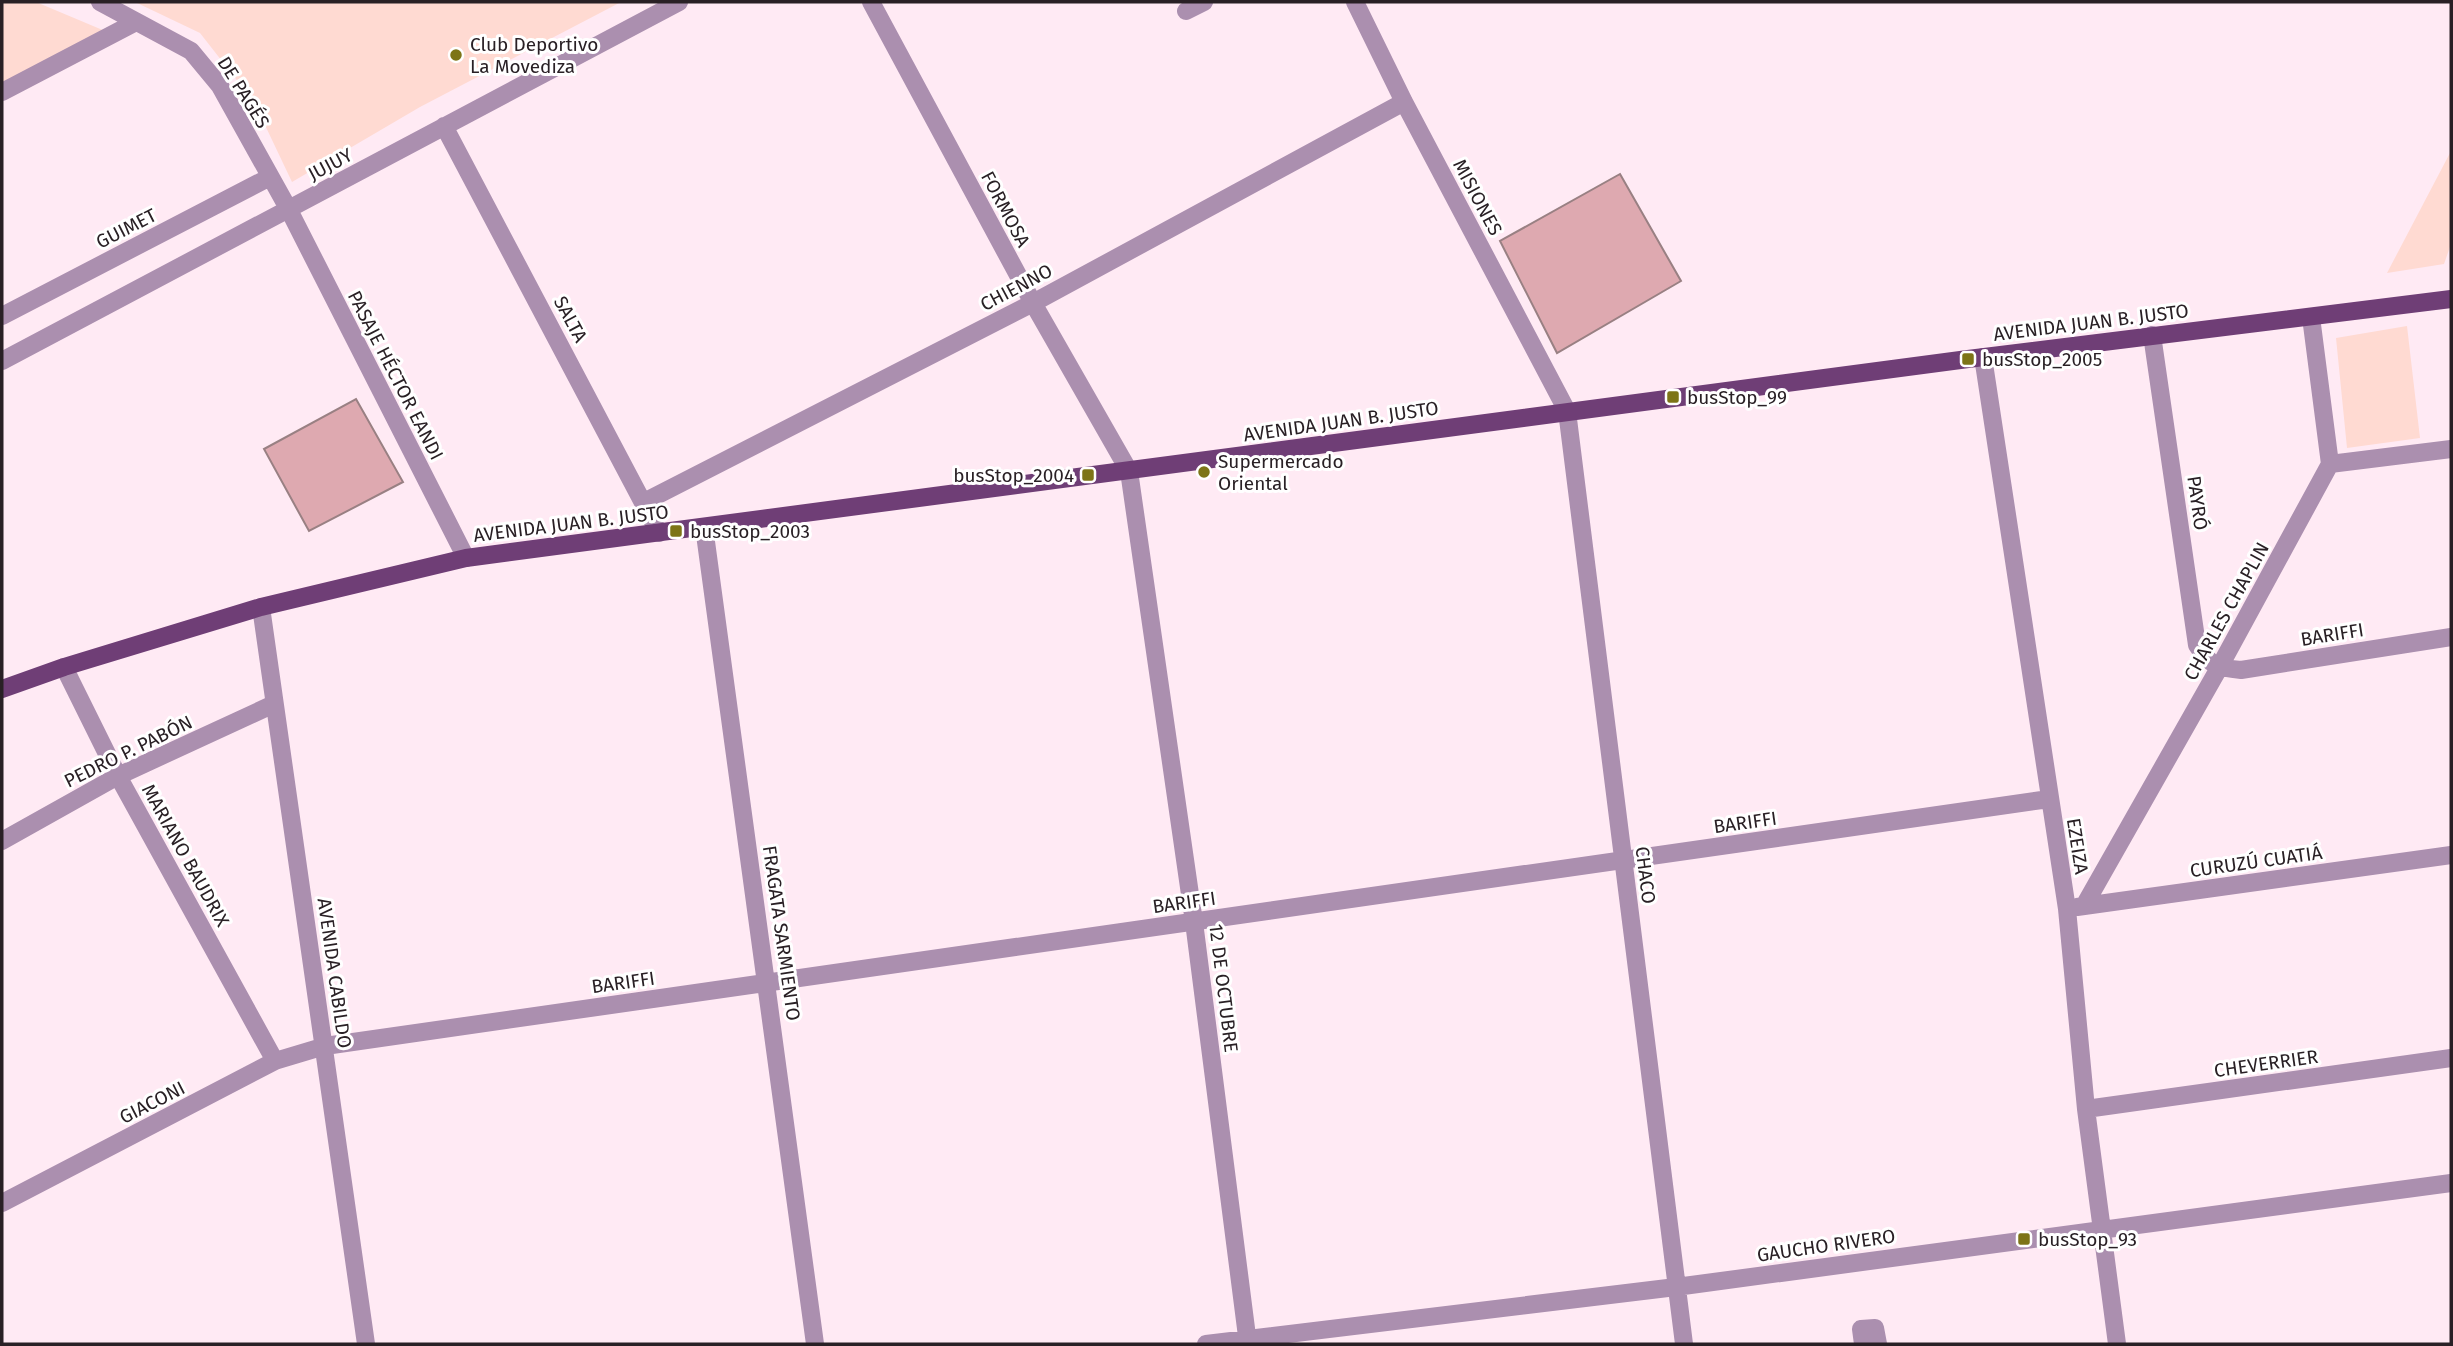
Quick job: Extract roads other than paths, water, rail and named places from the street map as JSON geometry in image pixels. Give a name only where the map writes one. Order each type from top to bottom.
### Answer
[{"type":"main road","name":"AVENIDA JUAN B. JUSTO","points":[[2,689],[64,667],[261,607],[466,558],[1566,411],[2451,299]]},
{"type":"street","name":"DE PAGÉS","points":[[100,2],[191,51],[220,86],[289,210]]},
{"type":"street","name":"JUJUY","points":[[2,361],[678,2]]},
{"type":"street","name":"FORMOSA","points":[[871,2],[1033,303],[1129,471]]},
{"type":"street","points":[[1186,11],[1204,2]]},
{"type":"street","name":"MISIONES","points":[[1355,2],[1404,102],[1566,411]]},
{"type":"street","points":[[2,92],[136,22]]},
{"type":"street","name":"CHIENNO","points":[[644,502],[1033,303],[1404,102]]},
{"type":"street","name":"SALTA","points":[[444,126],[659,533]]},
{"type":"street","name":"GUIMET","points":[[2,316],[270,177]]},
{"type":"street","name":"PASAJE HÉCTOR EANDI","points":[[289,210],[466,558]]},
{"type":"street","points":[[2311,317],[2330,464],[2451,449]]},
{"type":"street","name":"PAYRÓ","points":[[2152,335],[2197,645],[2204,657],[2219,668]]},
{"type":"street","name":"EZEIZA","points":[[1983,357],[2049,799],[2075,908],[2086,1109],[2116,1344]]},
{"type":"street","name":"CHACO","points":[[1566,411],[1684,1344]]},
{"type":"street","name":"CHARLES CHAPLIN","points":[[2075,908],[2219,668],[2330,464]]},
{"type":"street","name":"12 DE OCTUBRE","points":[[1129,471],[1194,922],[1248,1341]]},
{"type":"street","name":"FRAGATA SARMIENTO","points":[[704,527],[768,982],[815,1344]]},
{"type":"street","name":"AVENIDA CABILDO","points":[[261,607],[366,1344]]},
{"type":"street","name":"BARIFFI","points":[[2219,668],[2241,670],[2451,637]]},
{"type":"street","name":"MARIANO BAUDRIX","points":[[64,667],[118,776],[275,1061]]},
{"type":"street","name":"PEDRO P. PABÓN","points":[[2,841],[118,776],[275,704]]},
{"type":"street","name":"BARIFFI","points":[[325,1046],[2049,799]]},
{"type":"street","name":"CURUZÚ CUATIÁ","points":[[2075,908],[2451,855]]},
{"type":"street","name":"GIACONI","points":[[2,1203],[275,1061],[325,1046]]},
{"type":"street","name":"CHEVERRIER","points":[[2086,1109],[2451,1058]]},
{"type":"street","name":"GAUCHO RIVERO","points":[[1206,1344],[1676,1287],[2451,1182]]},
{"type":"street","points":[[1863,1344],[1861,1329],[1875,1328],[1878,1344]]},
{"type":"place","name":"Club Deportivo La Movediza","points":[[456,55]]},
{"type":"place","name":"busStop_2005","points":[[1968,359]]},
{"type":"place","name":"busStop_99","points":[[1673,397]]},
{"type":"place","name":"Supermercado Oriental","points":[[1204,472]]},
{"type":"place","name":"busStop_2004","points":[[1088,475]]},
{"type":"place","name":"busStop_2003","points":[[676,531]]},
{"type":"place","name":"busStop_93","points":[[2024,1239]]}]
